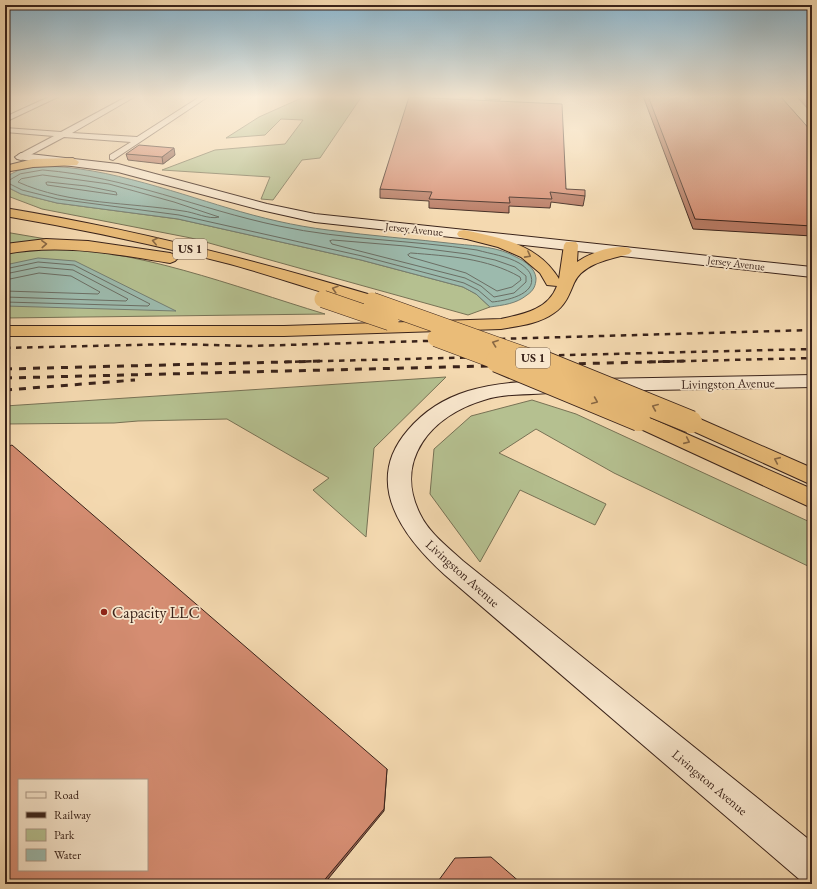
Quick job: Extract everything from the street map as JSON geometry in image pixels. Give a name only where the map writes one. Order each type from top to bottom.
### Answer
[{"type":"highway","points":[[5,168],[21,157]]},
{"type":"highway","points":[[5,168],[33,163],[73,162]]},
{"type":"highway","points":[[5,201],[117,233]]},
{"type":"highway","name":"US 1","points":[[5,212],[117,233],[243,263],[372,301],[473,335],[557,366],[691,422],[812,477]]},
{"type":"highway","name":"US 1","points":[[5,222],[99,240],[188,261],[323,299],[483,355],[639,420],[812,499]]},
{"type":"highway","points":[[464,234],[501,244],[527,254],[560,281]]},
{"type":"highway","points":[[5,249],[37,244],[74,244],[188,261]]},
{"type":"highway","points":[[5,331],[255,331],[493,325],[525,319],[549,309],[562,296],[560,281],[566,244]]},
{"type":"highway","points":[[5,323],[216,324],[486,319],[506,316],[532,308],[547,296],[560,281],[590,260],[624,250]]},
{"type":"main road","name":"Jersey Avenue","points":[[21,157],[119,168],[245,204],[300,215],[812,272]]},
{"type":"main road","name":"Livingston Avenue","points":[[812,381],[527,387],[487,392],[451,405],[421,428],[406,447],[399,480],[400,491],[406,513],[421,535],[441,556],[812,866]]},
{"type":"street","points":[[21,157],[57,137]]},
{"type":"street","points":[[100,137],[139,140]]},
{"type":"street","points":[[113,156],[143,137]]},
{"type":"green space","points":[[290,137],[334,137],[320,158],[302,160],[273,200],[261,199],[270,177],[162,170],[215,150],[285,144]]},
{"type":"green space","points":[[5,186],[21,194],[57,203],[178,219],[361,260],[463,287],[476,294],[490,307],[468,315],[191,238],[42,209],[5,195]]},
{"type":"green space","points":[[5,232],[52,240],[5,246]]},
{"type":"green space","points":[[39,247],[76,249],[148,261],[184,270],[325,314],[5,318],[5,254]]},
{"type":"green space","points":[[446,377],[374,448],[366,537],[313,490],[329,478],[227,419],[114,423],[5,424],[5,406]]},
{"type":"green space","points":[[532,400],[576,414],[812,523],[812,568],[614,473],[536,429],[499,453],[606,504],[595,525],[520,490],[480,562],[430,494],[434,449],[471,416]]},
{"type":"water","points":[[34,167],[80,169],[106,174],[158,187],[253,215],[303,226],[344,232],[472,245],[495,249],[509,254],[529,265],[534,271],[536,278],[534,288],[523,298],[509,304],[490,307],[476,294],[463,287],[361,260],[178,219],[57,203],[21,194],[5,186],[5,177],[19,170]]},
{"type":"water","points":[[38,258],[75,261],[176,311],[5,306],[5,265]]},
{"type":"building","points":[[396,137],[564,137],[566,189],[585,190],[585,196],[550,192],[552,199],[509,197],[510,203],[429,199],[432,192],[380,189]]},
{"type":"building","points":[[664,137],[812,137],[812,226],[695,219]]},
{"type":"building","points":[[139,145],[174,148],[162,157],[126,154]]},
{"type":"building","name":"Capacity LLC","points":[[12,445],[387,769],[384,809],[321,884],[5,884],[5,448]]},
{"type":"building","points":[[491,857],[522,884],[436,884],[455,858]]},
{"type":"railway","points":[[5,348],[174,344],[250,346],[812,330]]},
{"type":"railway","points":[[291,362],[812,349]]},
{"type":"railway","points":[[647,362],[812,358]]},
{"type":"railway","points":[[291,362],[324,361]]},
{"type":"railway","points":[[5,378],[687,361]]},
{"type":"railway","points":[[284,362],[291,362]]},
{"type":"railway","points":[[5,369],[291,362]]},
{"type":"railway","points":[[5,390],[135,380]]},
{"type":"place","name":"Capacity LLC","points":[[104,612]]}]
